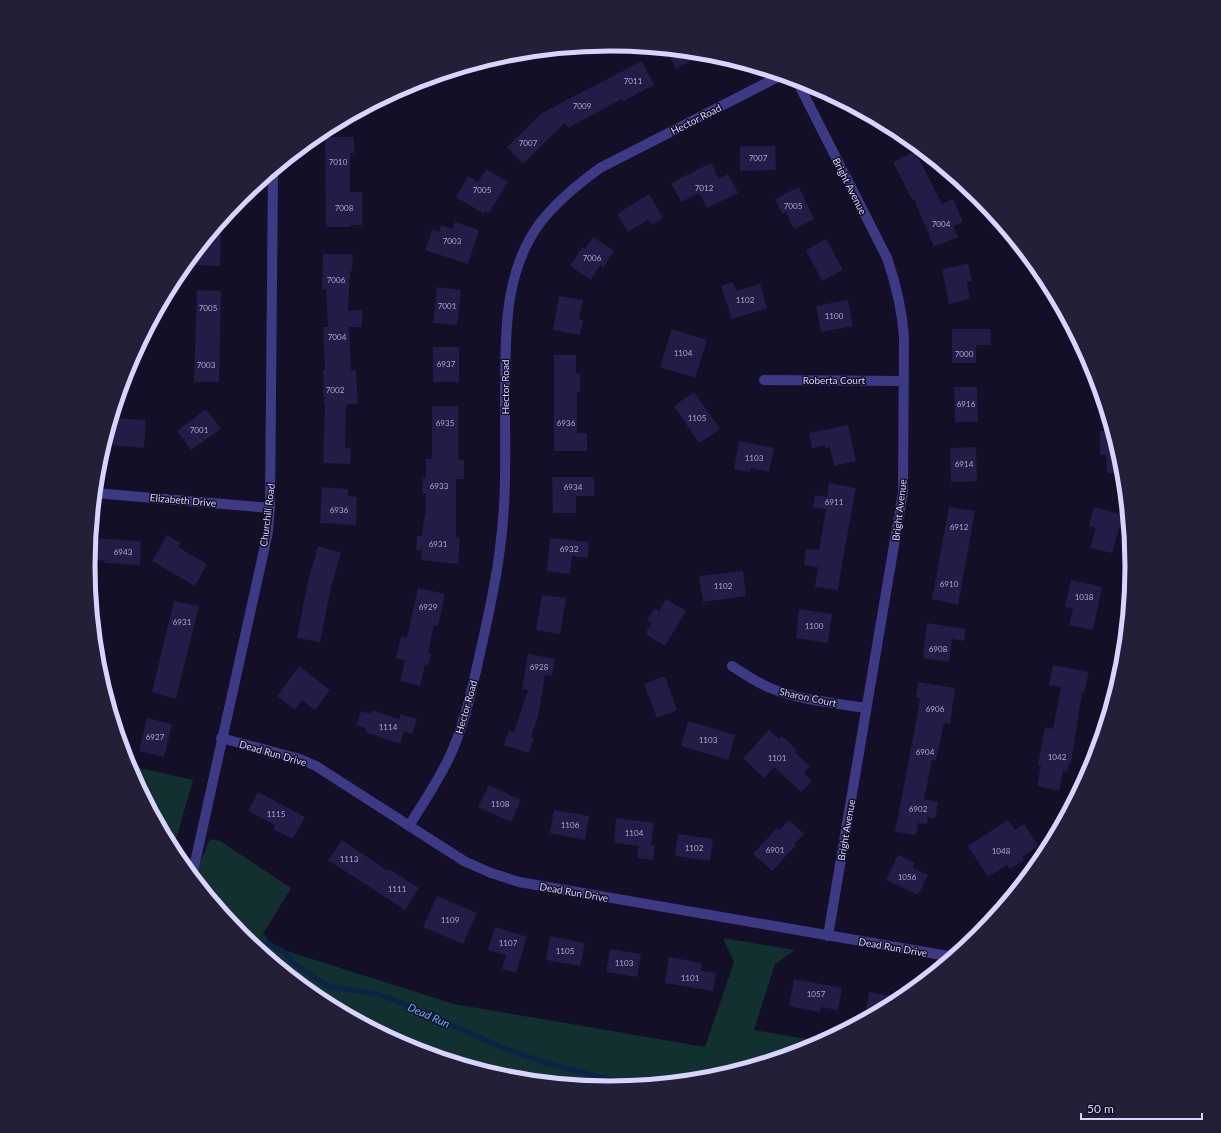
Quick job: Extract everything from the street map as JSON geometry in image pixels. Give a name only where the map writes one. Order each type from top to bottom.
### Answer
[{"type":"street","name":"Hector Road","points":[[409,826],[440,775],[453,750],[460,731],[473,684],[493,594],[500,548],[505,495],[506,334],[508,305],[514,277],[525,250],[539,224],[556,204],[575,186],[600,168],[776,78]]},
{"type":"street","name":"Bright Avenue","points":[[799,87],[887,258],[896,285],[902,312],[904,337],[903,492],[828,936]]},
{"type":"street","name":"Churchill Road","points":[[194,869],[221,738],[268,532],[270,508],[273,177]]},
{"type":"street","name":"Roberta Court","points":[[764,380],[904,381]]},
{"type":"street","name":"Elizabeth Drive","points":[[100,493],[270,508]]},
{"type":"street","name":"Sharon Court","points":[[732,666],[750,678],[770,688],[791,695],[866,708]]},
{"type":"street","name":"Dead Run Drive","points":[[221,738],[300,759],[316,766],[464,861],[491,874],[519,882],[948,956]]},
{"type":"green space","points":[[135,767],[193,780],[175,842],[148,794]]},
{"type":"green space","points":[[210,839],[220,841],[291,888],[263,934],[274,947],[454,1004],[705,1047],[734,962],[723,938],[795,950],[775,964],[754,1030],[814,1040],[776,1055],[711,1072],[678,1078],[644,1081],[610,1082],[543,1078],[477,1064],[445,1055],[413,1043],[353,1013],[324,995],[271,954],[246,931],[223,906],[196,872]]},
{"type":"building","points":[[669,54],[696,58],[676,69]]},
{"type":"building","points":[[642,61],[654,85],[623,101],[622,99],[568,128],[565,123],[523,164],[507,147],[542,113]]},
{"type":"building","points":[[325,137],[354,137],[354,153],[350,153],[350,192],[362,192],[362,225],[351,225],[351,227],[326,227]]},
{"type":"building","points":[[740,146],[775,146],[776,170],[740,171]]},
{"type":"building","points":[[915,152],[942,204],[953,199],[963,222],[953,226],[958,237],[934,247],[914,199],[912,200],[893,162]]},
{"type":"building","points":[[711,163],[719,179],[728,174],[738,193],[707,208],[699,193],[681,202],[671,183]]},
{"type":"building","points":[[486,169],[508,182],[489,213],[485,211],[484,214],[456,197],[468,176],[478,182]]},
{"type":"building","points":[[799,187],[814,219],[794,229],[786,212],[782,214],[775,199]]},
{"type":"building","points":[[649,194],[663,218],[652,225],[648,220],[628,232],[617,214]]},
{"type":"building","points":[[455,222],[479,230],[468,264],[425,250],[432,230],[439,232],[441,225],[453,229]]},
{"type":"building","points":[[218,234],[221,234],[220,266],[196,265],[196,261],[202,253]]},
{"type":"building","points":[[593,237],[614,251],[603,268],[600,265],[591,280],[570,266],[582,247],[585,249]]},
{"type":"building","points":[[826,239],[843,270],[822,281],[806,250]]},
{"type":"building","points":[[323,254],[353,254],[352,271],[350,271],[348,311],[362,310],[362,327],[349,327],[351,370],[356,370],[358,404],[347,404],[346,406],[345,448],[351,448],[350,464],[323,463],[325,406],[323,370],[325,370],[323,327],[328,327],[326,289],[322,289]]},
{"type":"building","points":[[968,264],[972,281],[967,282],[970,299],[949,304],[942,269]]},
{"type":"building","points":[[733,282],[736,291],[760,284],[767,308],[732,319],[721,286]]},
{"type":"building","points":[[437,287],[461,290],[457,325],[433,323]]},
{"type":"building","points":[[197,290],[221,291],[219,382],[194,382]]},
{"type":"building","points":[[559,296],[583,300],[579,319],[583,320],[580,335],[553,330]]},
{"type":"building","points":[[848,300],[853,326],[821,332],[816,306]]},
{"type":"building","points":[[672,329],[707,340],[695,378],[660,367]]},
{"type":"building","points":[[952,329],[990,329],[991,345],[976,345],[976,363],[952,363]]},
{"type":"building","points":[[433,347],[459,347],[459,382],[433,382]]},
{"type":"building","points":[[554,355],[576,355],[576,374],[580,374],[580,392],[577,392],[577,433],[587,433],[587,451],[554,451]]},
{"type":"building","points":[[954,387],[977,387],[978,422],[955,422]]},
{"type":"building","points":[[694,392],[720,429],[699,443],[674,406]]},
{"type":"building","points":[[432,406],[458,406],[458,460],[464,460],[464,479],[456,479],[456,538],[460,538],[458,564],[421,560],[422,550],[416,550],[417,536],[422,536],[424,518],[425,519],[426,493],[422,493],[423,478],[426,478],[426,459],[432,459]]},
{"type":"building","points":[[206,409],[221,429],[191,450],[177,431]]},
{"type":"building","points":[[117,418],[146,420],[144,448],[110,445]]},
{"type":"building","points":[[848,425],[856,461],[834,466],[830,447],[825,448],[825,445],[812,448],[809,433]]},
{"type":"building","points":[[1106,426],[1117,473],[1107,473],[1106,455],[1100,455],[1100,431],[1106,431]]},
{"type":"building","points":[[739,441],[774,448],[769,472],[751,468],[750,472],[734,469]]},
{"type":"building","points":[[976,447],[977,481],[951,482],[950,448]]},
{"type":"building","points":[[552,477],[594,477],[594,496],[576,496],[576,513],[553,513]]},
{"type":"building","points":[[829,483],[856,488],[838,590],[815,587],[818,567],[804,565],[806,549],[819,550],[826,509],[813,507],[815,495],[827,497]]},
{"type":"building","points":[[322,487],[348,489],[348,496],[357,497],[356,525],[320,523]]},
{"type":"building","points":[[949,507],[975,511],[958,605],[932,599]]},
{"type":"building","points":[[1094,507],[1123,515],[1112,553],[1090,548],[1096,528],[1089,526]]},
{"type":"building","points":[[167,535],[181,543],[178,547],[207,564],[195,586],[152,561]]},
{"type":"building","points":[[96,538],[141,541],[140,565],[104,563],[105,561],[95,560]]},
{"type":"building","points":[[550,538],[589,542],[588,558],[572,556],[570,574],[547,571]]},
{"type":"building","points":[[318,546],[341,553],[331,587],[320,642],[297,638],[308,581]]},
{"type":"building","points":[[743,571],[746,596],[703,602],[699,576]]},
{"type":"building","points":[[1071,580],[1102,587],[1093,630],[1069,625],[1073,608],[1065,607]]},
{"type":"building","points":[[418,588],[445,594],[438,626],[434,625],[428,653],[431,654],[428,665],[425,665],[420,686],[400,681],[405,660],[396,658],[401,637],[407,638]]},
{"type":"building","points":[[542,595],[566,598],[560,634],[536,630]]},
{"type":"building","points":[[666,599],[686,611],[665,646],[645,634],[652,623],[647,620],[655,608],[659,611]]},
{"type":"building","points":[[174,601],[199,606],[176,699],[152,692]]},
{"type":"building","points":[[799,609],[832,614],[828,643],[796,638]]},
{"type":"building","points":[[927,623],[966,629],[964,641],[952,639],[949,662],[923,658]]},
{"type":"building","points":[[528,654],[555,659],[552,676],[545,675],[538,717],[531,737],[534,738],[529,753],[504,745],[509,730],[514,732],[528,690],[522,689]]},
{"type":"building","points":[[1053,665],[1089,672],[1084,693],[1082,693],[1071,763],[1069,763],[1067,772],[1063,771],[1059,791],[1037,786],[1041,766],[1038,765],[1045,727],[1053,729],[1061,687],[1049,685]]},
{"type":"building","points":[[299,666],[330,690],[315,710],[302,700],[295,710],[277,696]]},
{"type":"building","points":[[665,676],[677,710],[657,718],[644,684]]},
{"type":"building","points":[[918,682],[955,688],[950,724],[944,723],[936,760],[932,760],[924,799],[938,802],[935,819],[928,817],[927,824],[918,823],[916,835],[895,832],[920,698],[916,697]]},
{"type":"building","points":[[372,710],[399,719],[401,714],[417,719],[412,734],[404,731],[400,744],[365,732],[366,728],[356,725],[361,711],[371,714]]},
{"type":"building","points":[[147,718],[172,724],[164,757],[139,751]]},
{"type":"building","points":[[688,721],[735,735],[728,760],[681,746]]},
{"type":"building","points":[[769,730],[779,739],[782,736],[797,750],[795,752],[810,766],[804,773],[812,781],[801,792],[774,767],[764,778],[743,758]]},
{"type":"building","points":[[489,785],[521,800],[511,822],[478,807]]},
{"type":"building","points":[[258,792],[305,817],[293,839],[273,829],[275,825],[248,811]]},
{"type":"building","points":[[554,810],[589,816],[585,840],[550,833]]},
{"type":"building","points":[[616,818],[654,823],[651,845],[655,846],[653,860],[637,858],[639,846],[614,843]]},
{"type":"building","points":[[789,820],[804,834],[772,871],[753,854],[777,828],[779,830]]},
{"type":"building","points":[[1008,820],[1015,830],[1024,824],[1038,846],[1022,857],[1024,860],[1010,869],[1007,865],[988,877],[968,846]]},
{"type":"building","points":[[678,834],[713,839],[710,861],[675,856]]},
{"type":"building","points":[[342,840],[388,871],[389,869],[419,888],[405,910],[328,860]]},
{"type":"building","points":[[898,855],[915,863],[913,868],[928,875],[918,895],[886,880]]},
{"type":"building","points":[[437,896],[477,913],[463,944],[423,927]]},
{"type":"building","points":[[495,927],[527,937],[516,973],[502,969],[506,955],[488,950]]},
{"type":"building","points":[[550,936],[585,943],[580,966],[546,960]]},
{"type":"building","points":[[610,949],[641,954],[637,977],[606,972]]},
{"type":"building","points":[[669,957],[702,963],[701,971],[716,973],[713,991],[665,983]]},
{"type":"building","points":[[794,979],[842,988],[838,1010],[821,1007],[820,1012],[789,1006]]},
{"type":"building","points":[[869,992],[895,996],[868,1013],[865,1015]]},
{"type":"waterway","name":"Dead Run","points":[[257,941],[269,944],[283,951],[296,965],[330,987],[374,993],[392,999],[506,1049],[546,1063],[617,1082]]}]
